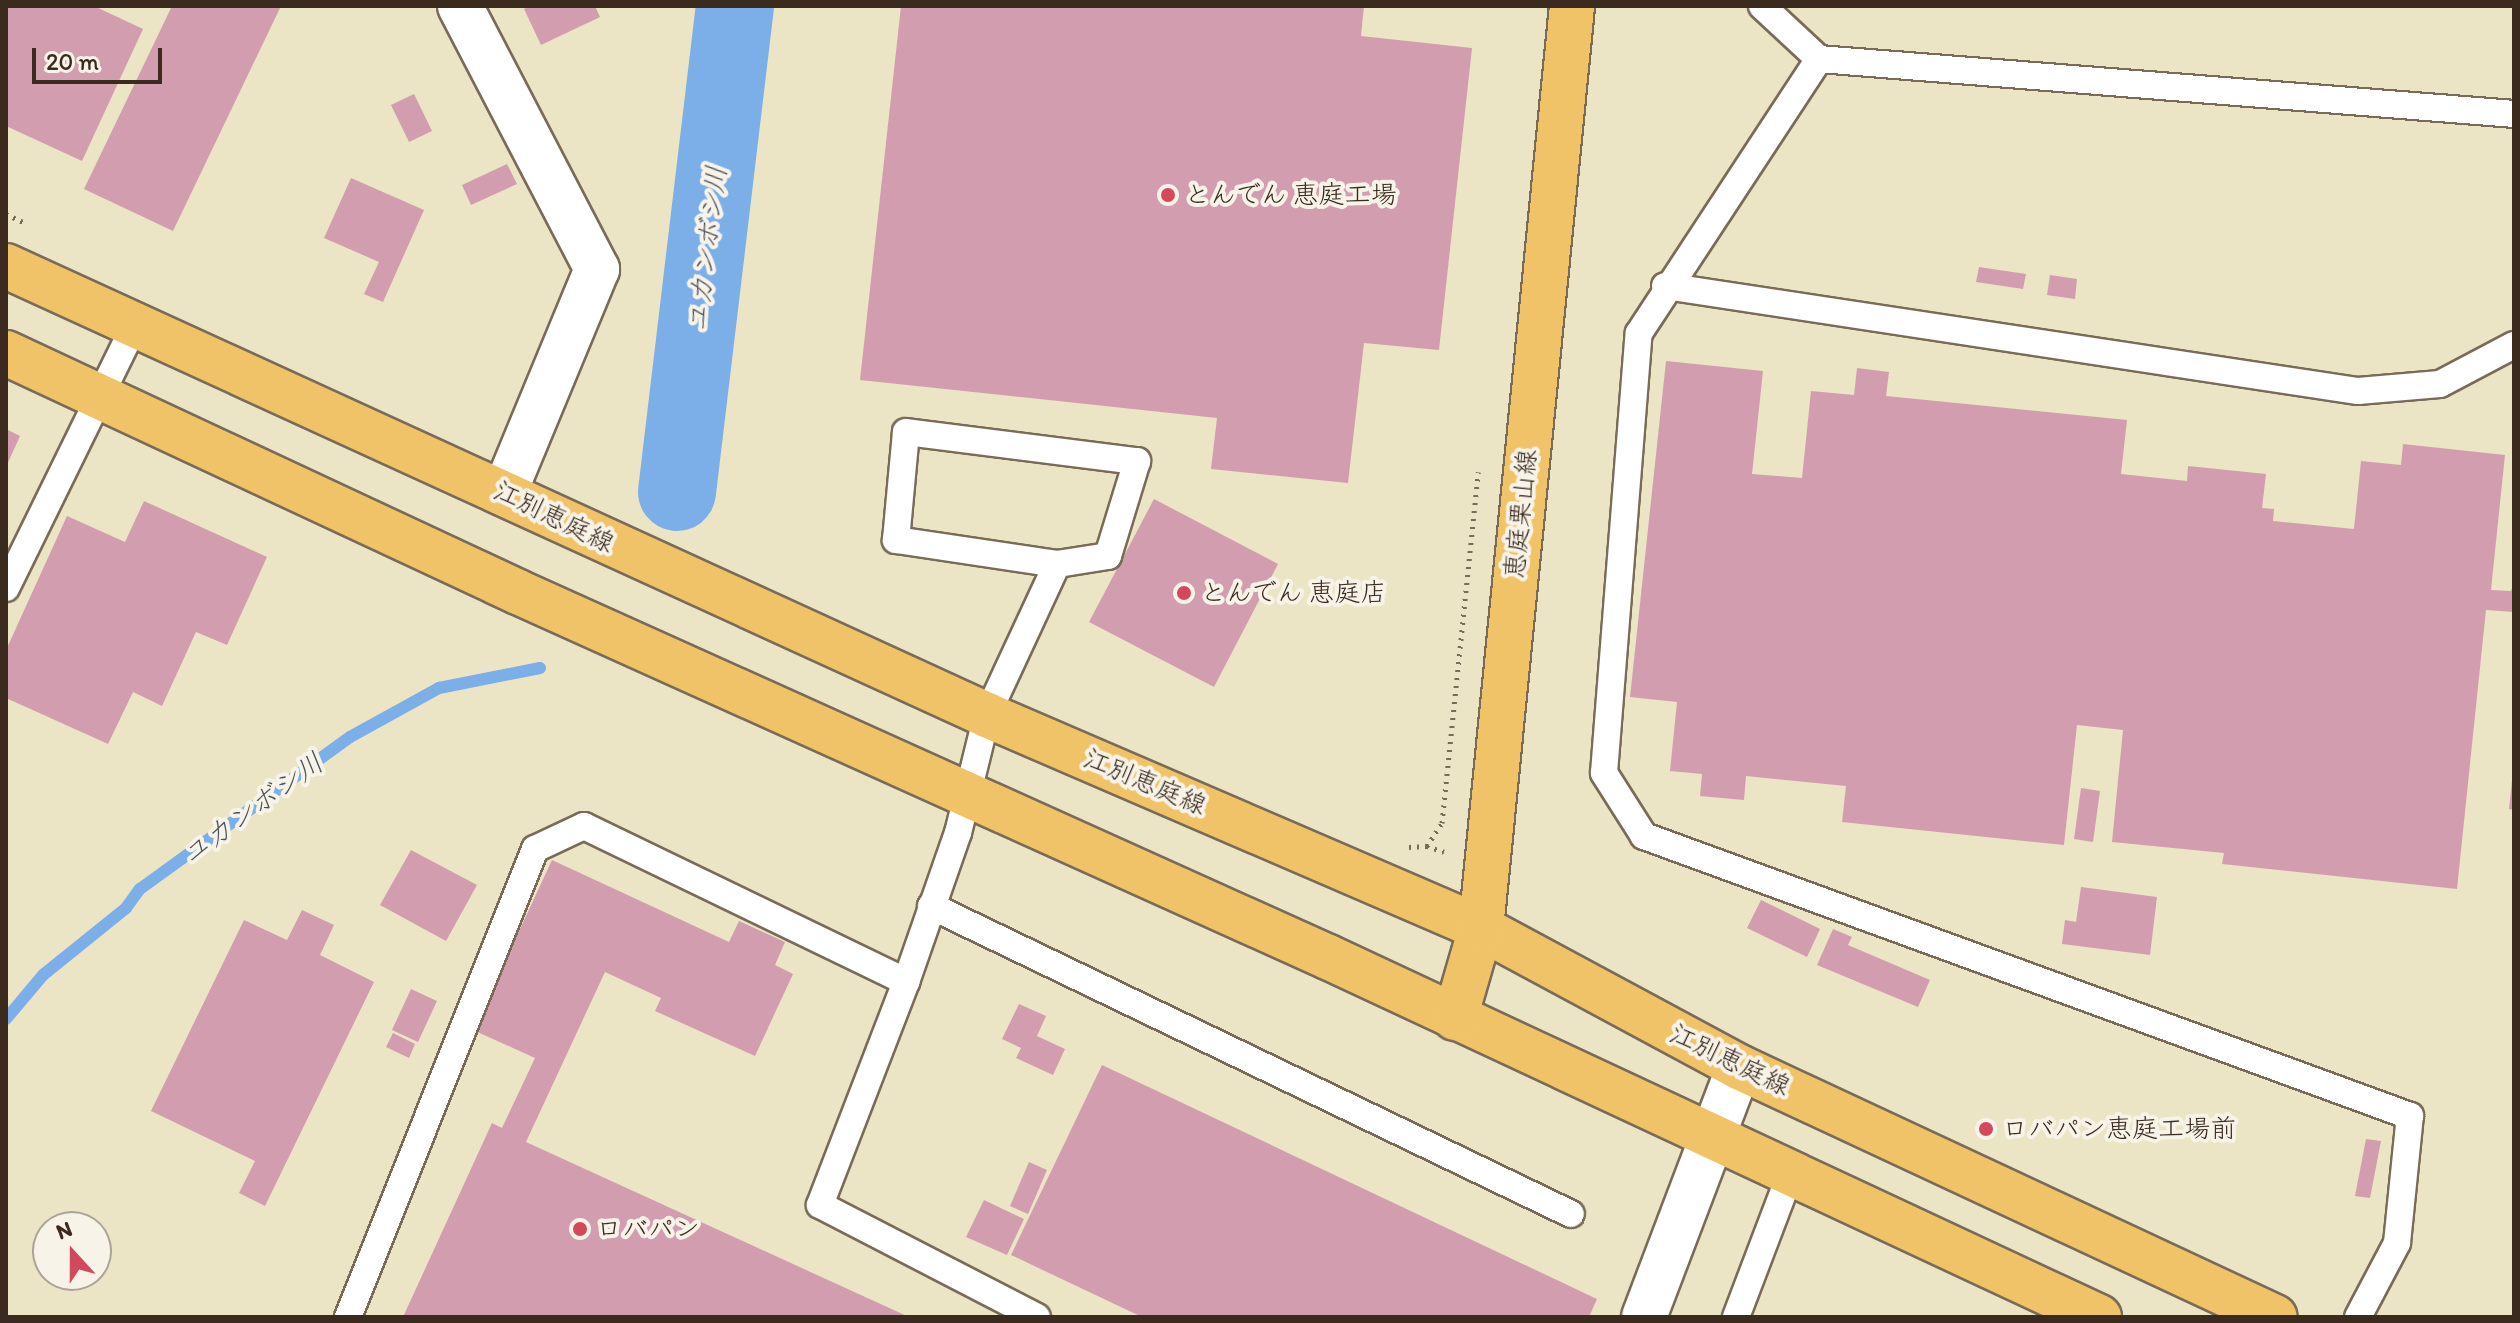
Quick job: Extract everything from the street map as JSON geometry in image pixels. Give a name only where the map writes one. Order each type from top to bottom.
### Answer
[{"type":"main road","name":"恵庭栗山線","points":[[1455,1018],[1481,928],[1572,6]]},
{"type":"main road","name":"江別恵庭線","points":[[6,266],[987,715],[1369,877],[1481,928],[1739,1067],[2275,1317]]},
{"type":"main road","points":[[6,353],[965,796],[1715,1136],[2099,1317]]},
{"type":"street","points":[[460,6],[597,269],[504,493]]},
{"type":"street","points":[[1644,1317],[1739,1067]]},
{"type":"lane","points":[[1762,6],[1819,59],[2514,114]]},
{"type":"lane","points":[[1819,59],[1665,286],[1639,333],[1604,773],[1644,836],[2410,1116],[2397,1243],[2358,1317]]},
{"type":"lane","points":[[1665,286],[2358,391],[2440,384],[2514,345]]},
{"type":"lane","points":[[6,588],[135,325]]},
{"type":"lane","points":[[906,432],[1137,461],[1108,556],[1057,564],[896,540],[906,432]]},
{"type":"lane","points":[[1037,1317],[820,1205],[906,982],[958,833],[987,715],[1057,564]]},
{"type":"lane","points":[[348,1317],[535,849],[584,826],[906,982]]},
{"type":"lane","points":[[931,906],[1571,1214]]},
{"type":"lane","points":[[1736,1317],[1791,1172]]},
{"type":"path","points":[[1369,877],[1378,850],[1427,846],[1442,823],[1479,462]]},
{"type":"building","points":[[6,6],[94,6],[143,29],[82,161],[6,126]]},
{"type":"building","points":[[172,6],[281,6],[173,231],[84,189]]},
{"type":"building","points":[[530,6],[595,6],[600,17],[541,45],[524,9]]},
{"type":"building","name":"とんでん 恵庭工場","points":[[901,6],[1364,6],[1361,36],[1472,48],[1439,350],[1364,343],[1348,483],[1211,469],[1217,418],[860,380]]},
{"type":"building","points":[[414,94],[432,131],[409,142],[391,105]]},
{"type":"building","points":[[507,164],[517,184],[471,205],[462,185]]},
{"type":"building","points":[[351,178],[424,210],[383,302],[364,294],[379,262],[324,238]]},
{"type":"building","points":[[1979,267],[2026,274],[2023,289],[1976,282]]},
{"type":"building","points":[[2050,275],[2077,279],[2075,299],[2047,295]]},
{"type":"building","points":[[1666,361],[1763,371],[1752,474],[1802,478],[1811,391],[1854,395],[1857,368],[1889,372],[1886,396],[2127,420],[2121,474],[2187,481],[2188,466],[2266,474],[2262,508],[2274,509],[2273,521],[2354,529],[2361,461],[2401,465],[2403,444],[2505,455],[2491,590],[2511,591],[2514,583],[2514,612],[2486,610],[2457,889],[2222,864],[2224,853],[2112,842],[2123,730],[2077,725],[2064,845],[1842,822],[1846,786],[1746,776],[1744,800],[1700,796],[1702,774],[1670,771],[1677,702],[1630,697]]},
{"type":"building","points":[[6,429],[20,436],[6,467]]},
{"type":"building","name":"とんでん 恵庭店","points":[[1154,499],[1278,564],[1214,687],[1089,622]]},
{"type":"building","points":[[144,501],[267,557],[227,645],[196,632],[162,706],[133,692],[108,744],[6,698],[6,650],[67,516],[125,542]]},
{"type":"building","points":[[2514,780],[2514,810],[2509,809]]},
{"type":"building","points":[[2081,788],[2100,791],[2093,842],[2074,839]]},
{"type":"building","points":[[411,850],[477,885],[446,941],[380,905]]},
{"type":"building","points":[[552,860],[729,942],[739,921],[785,942],[775,965],[793,974],[755,1056],[655,1011],[661,998],[605,972],[526,1142],[909,1317],[403,1317],[492,1123],[502,1128],[535,1058],[473,1030]]},
{"type":"building","points":[[2081,887],[2157,897],[2150,955],[2062,944],[2065,920],[2076,922]]},
{"type":"building","points":[[1761,900],[1820,929],[1807,957],[1747,928]]},
{"type":"building","points":[[302,910],[334,925],[320,955],[374,982],[265,1206],[239,1193],[255,1161],[151,1111],[244,920],[287,940]]},
{"type":"building","points":[[1833,929],[1852,937],[1848,945],[1930,980],[1918,1007],[1817,965]]},
{"type":"building","points":[[411,989],[437,1001],[418,1042],[392,1030]]},
{"type":"building","points":[[1019,1004],[1046,1016],[1037,1036],[1065,1049],[1053,1075],[1016,1058],[1021,1048],[1002,1039]]},
{"type":"building","points":[[393,1033],[415,1044],[409,1058],[386,1047]]},
{"type":"building","points":[[1102,1065],[1597,1299],[1589,1317],[1142,1317],[1011,1255]]},
{"type":"building","points":[[2366,1139],[2381,1141],[2370,1198],[2355,1196]]},
{"type":"building","points":[[1029,1162],[1047,1170],[1028,1214],[1010,1206]]},
{"type":"building","points":[[984,1200],[1024,1219],[1007,1255],[966,1237]]},
{"type":"waterway","name":"ユカンボシ川","points":[[677,492],[735,6]]},
{"type":"waterway","name":"ユカンボシ川","points":[[6,1019],[43,975],[126,908],[140,889],[350,737],[439,688],[540,668]]},
{"type":"place","name":"とんでん 恵庭工場","points":[[1168,195]]},
{"type":"place","name":"とんでん 恵庭店","points":[[1184,593]]},
{"type":"place","name":"ロバパン恵庭工場前","points":[[1986,1129]]},
{"type":"place","name":"ロバパン","points":[[580,1229]]}]
